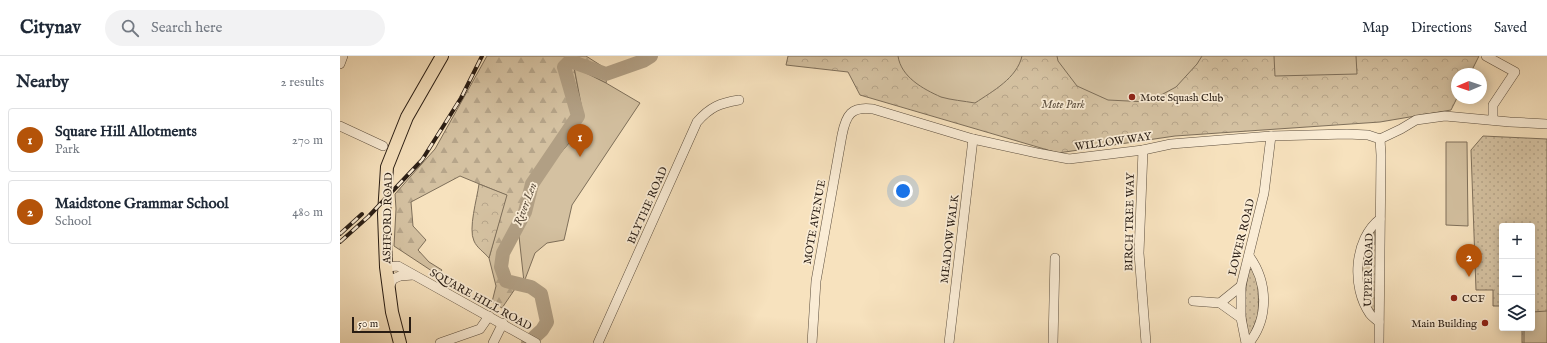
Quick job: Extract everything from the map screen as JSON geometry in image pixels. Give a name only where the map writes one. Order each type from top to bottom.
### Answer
[{"type":"main road","name":"ASHFORD ROAD","points":[[400,343],[392,312],[386,267],[384,214],[388,167],[407,117],[442,56]]},
{"type":"street","points":[[340,64],[344,56]]},
{"type":"street","points":[[1486,56],[1514,72],[1494,105],[1493,120]]},
{"type":"street","name":"BLYTHE ROAD","points":[[598,343],[697,122],[705,113],[723,102],[739,100]]},
{"type":"street","name":"WILLOW WAY","points":[[854,111],[863,108],[873,110],[973,139],[1069,159],[1144,150],[1171,144],[1272,136],[1357,134],[1380,139]]},
{"type":"street","name":"MOTE AVENUE","points":[[812,343],[816,281],[840,143],[845,121],[854,111]]},
{"type":"street","points":[[1380,139],[1401,130],[1416,120],[1445,116],[1547,124]]},
{"type":"street","points":[[340,126],[383,146]]},
{"type":"street","name":"LOWER ROAD","points":[[1246,343],[1241,318],[1241,286],[1264,193],[1272,136]]},
{"type":"street","name":"MEADOW WALK","points":[[949,343],[973,139]]},
{"type":"street","name":"UPPER ROAD","points":[[1379,343],[1380,139]]},
{"type":"street","name":"BIRCH TREE WAY","points":[[1144,150],[1139,215],[1139,253],[1146,343]]},
{"type":"street","name":"UPPER ROAD","points":[[1379,322],[1370,314],[1361,295],[1358,276],[1362,247],[1374,224],[1380,219]]},
{"type":"street","points":[[1249,256],[1261,276],[1263,298],[1258,331],[1249,343]]},
{"type":"street","points":[[1053,343],[1055,258]]},
{"type":"street","name":"SQUARE HILL ROAD","points":[[386,267],[398,266],[532,341]]},
{"type":"street","name":"SQUARE HILL ROAD","points":[[388,289],[393,279],[400,276],[414,275]]},
{"type":"street","points":[[1220,303],[1241,286]]},
{"type":"street","points":[[1193,301],[1220,303],[1241,318]]},
{"type":"street","points":[[440,343],[480,329],[489,316]]},
{"type":"street","points":[[493,343],[503,324]]},
{"type":"green space","points":[[487,56],[586,56],[608,70],[606,83],[574,67],[582,109],[576,136],[511,229],[499,266],[502,281],[517,286],[502,308],[492,302],[496,286],[489,258],[506,195],[460,176],[411,202],[413,226],[426,240],[418,250],[429,262],[442,270],[438,275],[394,246],[396,209],[395,194],[435,149]]},
{"type":"green space","name":"Mote Park","points":[[788,56],[1479,56],[1473,68],[1451,68],[1451,104],[1454,104],[1451,110],[1380,122],[1175,136],[1058,153],[860,95],[848,72],[786,65]]},
{"type":"green space","points":[[898,56],[1022,56],[1015,71],[1010,77],[996,89],[975,103],[941,97],[920,86],[903,70]]},
{"type":"green space","points":[[1057,56],[1202,56],[1197,64],[1176,87],[1148,102],[1108,100],[1077,86],[1058,61]]},
{"type":"green space","points":[[1274,56],[1356,56],[1357,74],[1275,76]]},
{"type":"green space","points":[[574,67],[606,83],[640,103],[572,205],[564,240],[547,243],[535,253],[524,282],[519,236],[523,220],[538,179],[576,135],[582,109]]},
{"type":"green space","points":[[1483,136],[1547,139],[1547,343],[1522,343],[1522,331],[1535,331],[1535,223],[1499,223],[1499,306],[1493,306],[1493,290],[1476,290],[1471,150]]},
{"type":"green space","points":[[1446,142],[1467,142],[1468,226],[1446,225]]},
{"type":"green space","points":[[479,184],[507,195],[489,258],[477,246],[472,236],[472,222]]},
{"type":"green space","points":[[1372,232],[1375,232],[1375,245],[1377,246],[1375,309],[1372,311],[1363,291],[1361,276],[1365,253]]},
{"type":"green space","points":[[1252,269],[1256,277],[1257,284],[1258,314],[1250,335],[1248,333],[1245,302],[1249,270]]},
{"type":"green space","points":[[1547,311],[1547,343],[1524,343],[1524,331],[1535,331],[1535,312]]},
{"type":"waterway","name":"River Len","points":[[528,343],[542,330],[547,322],[541,294],[531,287],[506,281],[501,267],[503,253],[525,212],[532,184],[578,116],[564,67],[570,61],[606,74],[643,61],[651,56]]},
{"type":"railway","points":[[340,242],[368,217],[422,160],[461,98],[482,56]]},
{"type":"railway","points":[[340,234],[362,214]]},
{"type":"place","name":"Mote Squash Club","points":[[1132,97]]},
{"type":"place","name":"Square Hill Allotments","points":[[580,157]]},
{"type":"place","name":"Maidstone Grammar School","points":[[1469,277]]},
{"type":"place","name":"CCF","points":[[1454,298]]},
{"type":"place","name":"Main Building","points":[[1485,323]]}]
